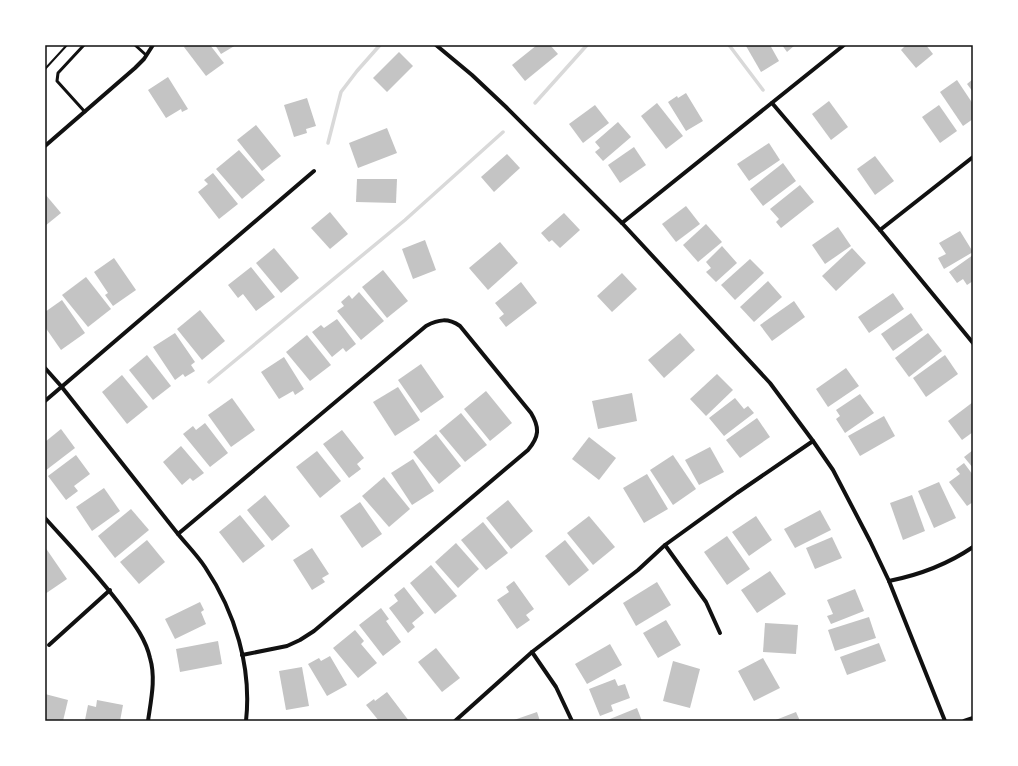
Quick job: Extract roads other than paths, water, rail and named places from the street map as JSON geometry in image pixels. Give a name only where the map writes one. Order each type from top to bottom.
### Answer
[{"type":"street","points":[[45,146],[130,73],[153,45]]},
{"type":"street","points":[[436,45],[472,75],[506,107],[622,223],[770,384],[813,441],[833,470],[889,581],[945,721]]},
{"type":"street","points":[[622,223],[844,45]]},
{"type":"street","points":[[772,103],[880,230],[973,343]]},
{"type":"street","points":[[880,230],[973,157]]},
{"type":"street","points":[[45,401],[314,171]]},
{"type":"street","points":[[178,534],[426,326],[435,322],[444,320],[453,322],[460,326],[531,413],[537,425],[538,432],[533,444],[528,450],[314,631],[287,646],[242,655]]},
{"type":"street","points":[[45,368],[62,386],[204,566],[214,582],[236,628],[246,676],[246,721]]},
{"type":"street","points":[[455,721],[532,652],[638,570],[665,545],[813,441]]},
{"type":"street","points":[[45,518],[110,590],[140,631],[150,657],[153,674],[148,721]]},
{"type":"street","points":[[665,545],[706,602],[720,633]]},
{"type":"street","points":[[889,581],[908,577],[938,566],[973,547]]},
{"type":"street","points":[[49,645],[110,590]]},
{"type":"street","points":[[532,652],[556,687],[572,721]]},
{"type":"street","points":[[964,721],[973,718]]},
{"type":"lane","points":[[84,45],[58,73],[57,81],[85,112]]},
{"type":"lane","points":[[135,45],[146,55]]},
{"type":"waterway","points":[[328,143],[341,92],[380,45]]},
{"type":"waterway","points":[[535,103],[587,45]]},
{"type":"waterway","points":[[729,45],[763,90]]},
{"type":"waterway","points":[[209,382],[405,220],[503,132]]}]
